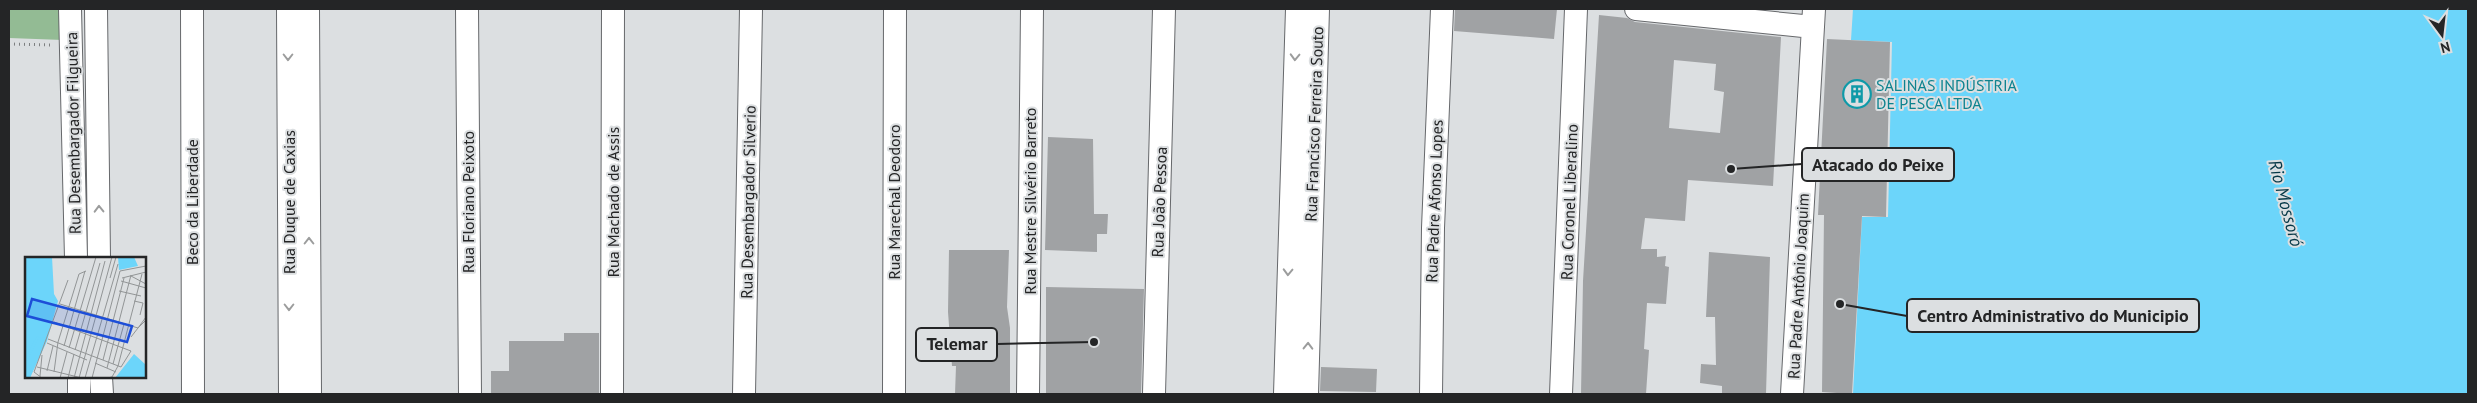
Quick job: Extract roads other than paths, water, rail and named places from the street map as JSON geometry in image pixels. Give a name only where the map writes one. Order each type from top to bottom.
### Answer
[{"type":"street","name":"Rua Desembargador Filgueira","points":[[70,9],[76,257]]},
{"type":"street","name":"Rua Desembargador Filgueira","points":[[96,9],[99,257]]},
{"type":"street","name":"Beco da Liberdade","points":[[192,9],[193,394]]},
{"type":"street","name":"Rua Duque de Caxias","points":[[288,9],[290,394]]},
{"type":"street","name":"Rua Duque de Caxias","points":[[308,9],[310,394]]},
{"type":"street","name":"Rua Floriano Peixoto","points":[[467,9],[470,394]]},
{"type":"street","name":"Rua Machado de Assis","points":[[612,394],[613,9]]},
{"type":"street","name":"Rua Desembargador Silverio","points":[[744,394],[751,9]]},
{"type":"street","name":"Rua Marechal Deodoro","points":[[894,394],[895,9]]},
{"type":"street","name":"Rua Mestre Silvério Barreto","points":[[1028,394],[1032,9]]},
{"type":"street","name":"Rua João Pessoa","points":[[1154,394],[1164,9]]},
{"type":"street","name":"Rua Francisco Ferreira Souto","points":[[1297,9],[1300,239],[1307,394]]},
{"type":"street","name":"Rua Francisco Ferreira Souto","points":[[1285,394],[1300,239],[1318,9]]},
{"type":"street","name":"Rua Padre Afonso Lopes","points":[[1430,394],[1433,219],[1442,9]]},
{"type":"street","name":"Rua Coronel Liberalino","points":[[1561,394],[1576,9]]},
{"type":"street","points":[[1636,9],[1814,18]]},
{"type":"street","name":"Rua Padre Antônio Joaquim","points":[[1792,394],[1814,18]]},
{"type":"street","points":[[71,46],[96,46]]},
{"type":"street","points":[[79,378],[79,394]]},
{"type":"street","points":[[101,378],[102,394]]},
{"type":"water","name":"Rio Mossoró","points":[[1853,9],[2468,9],[2468,394],[1853,394],[1862,217],[1888,217],[1892,42],[1851,40]]},
{"type":"place","name":"SALINAS INDÚSTRIA DE PESCA LTDA","points":[[1857,94]]},
{"type":"place","name":"Atacado do Peixe","points":[[1731,169]]},
{"type":"place","name":"Centro Administrativo do Municipio","points":[[1840,304]]},
{"type":"place","name":"Telemar","points":[[1094,342]]}]
